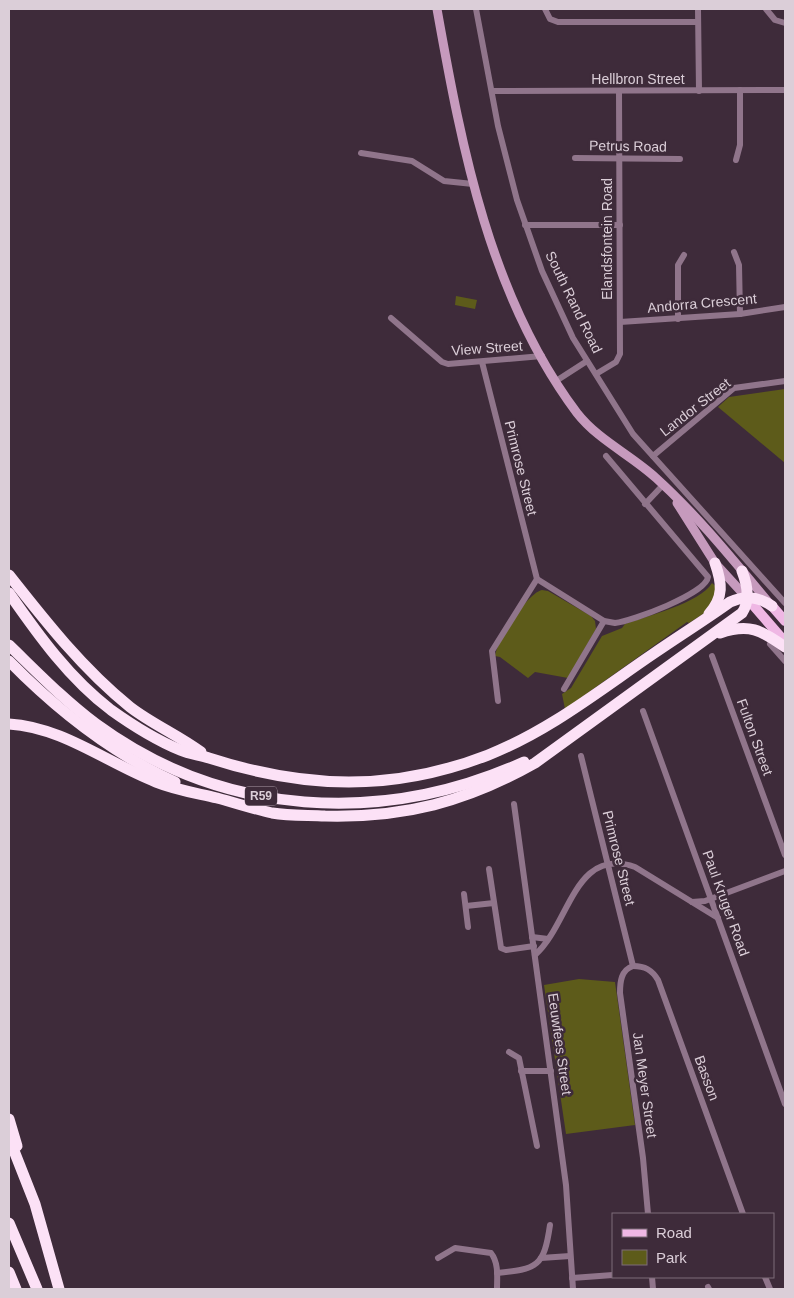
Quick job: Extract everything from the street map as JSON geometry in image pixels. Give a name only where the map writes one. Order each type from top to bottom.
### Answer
[{"type":"highway","points":[[701,622],[715,607],[721,595],[721,581],[715,563]]},
{"type":"highway","points":[[711,635],[742,613],[747,598],[747,588],[742,571]]},
{"type":"highway","points":[[9,575],[63,640],[112,692],[150,721],[207,757]]},
{"type":"highway","name":"R59","points":[[9,593],[52,653],[90,692],[110,709],[147,733],[172,746],[231,766],[303,781],[367,783],[427,774],[489,754],[527,737],[577,708],[701,622]]},
{"type":"highway","points":[[701,622],[730,602],[747,598],[760,599],[772,606]]},
{"type":"highway","points":[[711,635],[734,629],[748,628],[764,632],[785,647]]},
{"type":"highway","name":"R59","points":[[9,645],[68,701],[96,724],[134,748],[191,775],[274,799],[329,804],[392,801],[466,785],[550,750],[621,702],[711,635]]},
{"type":"highway","points":[[9,661],[55,705],[105,743],[131,760],[202,794]]},
{"type":"highway","points":[[9,724],[34,727],[56,734],[156,782],[182,791],[202,794],[273,813],[338,816],[393,814],[435,806],[470,795],[501,782],[535,763],[550,750]]},
{"type":"highway","points":[[9,1119],[20,1164]]},
{"type":"highway","points":[[9,1138],[35,1204],[59,1289]]},
{"type":"highway","points":[[9,1223],[37,1289]]},
{"type":"highway","points":[[9,1272],[16,1289]]},
{"type":"main road","points":[[437,9],[458,119],[474,184],[508,290],[556,381],[577,413],[592,429],[640,465],[667,489],[785,621]]},
{"type":"main road","points":[[667,489],[715,563],[785,642]]},
{"type":"street","name":"South Rand Road","points":[[476,9],[506,161],[525,225],[563,317],[587,361],[628,428],[785,603]]},
{"type":"street","points":[[544,9],[548,17],[561,22],[698,22]]},
{"type":"street","points":[[698,9],[699,91]]},
{"type":"street","points":[[766,9],[771,17],[778,22],[785,23]]},
{"type":"street","points":[[736,160],[740,145],[740,90]]},
{"type":"street","name":"Hellbron Street","points":[[492,91],[785,90]]},
{"type":"street","name":"Elandsfontein Road","points":[[596,374],[619,360],[619,91]]},
{"type":"street","points":[[361,153],[412,161],[444,181],[474,184]]},
{"type":"street","name":"Petrus Road","points":[[575,158],[680,159]]},
{"type":"street","points":[[525,225],[620,225]]},
{"type":"street","points":[[734,252],[739,265],[740,314]]},
{"type":"street","points":[[678,319],[678,265],[684,256]]},
{"type":"street","name":"Andorra Crescent","points":[[620,322],[740,314],[785,306]]},
{"type":"street","name":"View Street","points":[[391,318],[445,363],[456,365],[542,356]]},
{"type":"street","points":[[556,381],[587,361]]},
{"type":"street","name":"Primrose Street","points":[[482,362],[537,579]]},
{"type":"street","name":"Landor Street","points":[[653,456],[734,388],[785,381]]},
{"type":"street","points":[[498,701],[492,651],[537,579],[604,621],[612,623],[686,598],[706,584],[707,575],[606,456]]},
{"type":"street","points":[[645,504],[667,489]]},
{"type":"street","points":[[564,689],[604,621]]},
{"type":"street","points":[[770,644],[785,661]]},
{"type":"street","name":"Fulton Street","points":[[712,656],[785,855]]},
{"type":"street","name":"Paul Kruger Road","points":[[643,710],[785,1104]]},
{"type":"street","name":"Primrose Street","points":[[581,756],[633,966]]},
{"type":"street","name":"Eeuwfees Street","points":[[514,804],[566,1185],[573,1289]]},
{"type":"street","points":[[535,955],[548,939],[587,874],[595,868],[608,865],[623,863],[635,867],[718,918]]},
{"type":"street","points":[[489,870],[501,948],[506,950],[534,946]]},
{"type":"street","points":[[692,902],[710,898],[785,871]]},
{"type":"street","points":[[464,894],[468,927]]},
{"type":"street","points":[[466,906],[494,903]]},
{"type":"street","points":[[532,936],[548,939]]},
{"type":"street","name":"Jan Meyer Street","points":[[633,966],[628,968],[620,980],[620,993],[643,1158],[648,1213]]},
{"type":"street","name":"Basson","points":[[633,966],[647,968],[654,973],[658,980],[743,1213]]},
{"type":"street","points":[[508,1052],[518,1056],[537,1146]]},
{"type":"street","points":[[521,1071],[551,1071]]},
{"type":"street","points":[[497,1273],[528,1270],[541,1258],[550,1225]]},
{"type":"street","points":[[438,1258],[455,1248],[491,1253],[494,1257],[497,1273],[497,1289]]},
{"type":"street","points":[[541,1258],[570,1256]]},
{"type":"street","points":[[572,1278],[612,1275]]},
{"type":"green space","points":[[456,296],[477,300],[475,309],[455,305]]},
{"type":"green space","points":[[785,389],[785,463],[718,407],[729,397]]},
{"type":"green space","points":[[712,583],[720,590],[712,608],[689,623],[687,622],[565,709],[562,694],[571,688],[602,636],[622,628],[625,624],[685,603],[706,590]]},
{"type":"green space","points":[[542,590],[548,591],[591,616],[595,621],[596,629],[568,678],[535,672],[528,678],[500,657],[495,656],[501,640],[521,608],[536,593]]},
{"type":"green space","points":[[579,979],[615,982],[635,1125],[566,1134],[544,985]]}]
